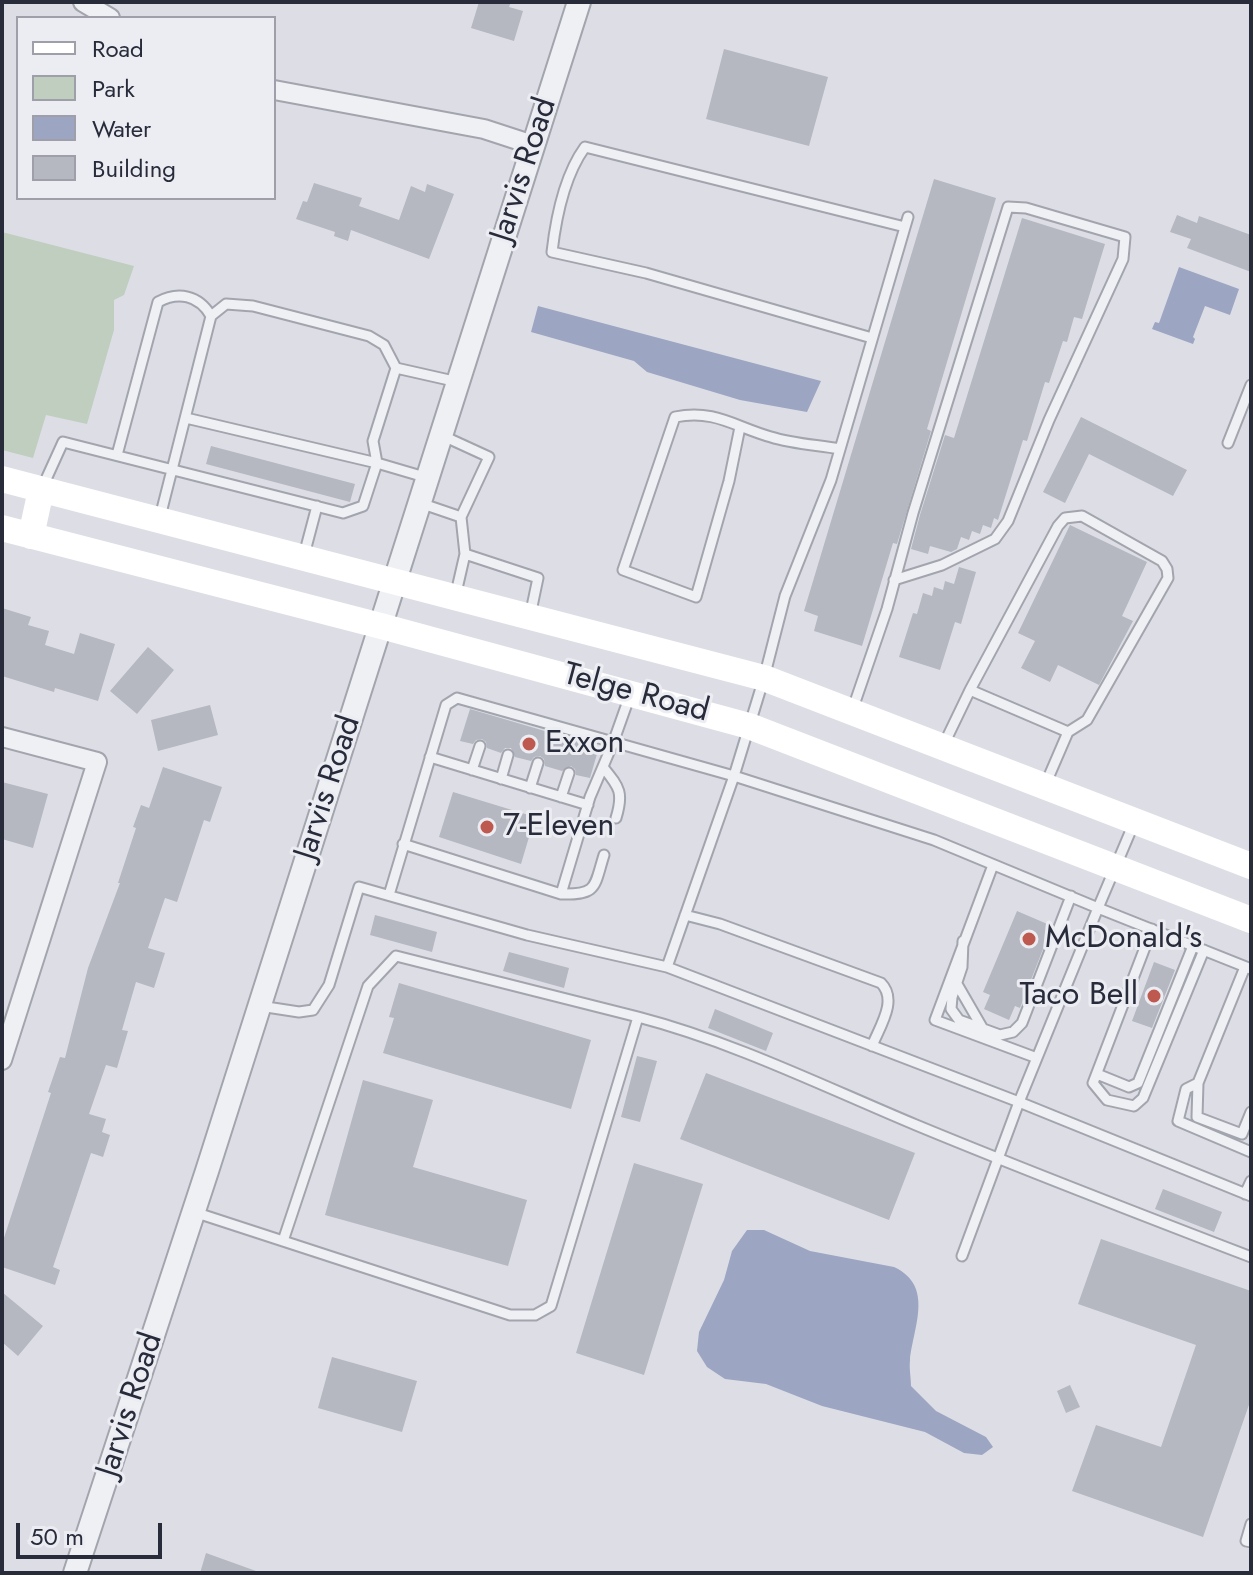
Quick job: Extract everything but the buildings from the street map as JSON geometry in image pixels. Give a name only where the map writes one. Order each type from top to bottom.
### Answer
[{"type":"main road","name":"Telge Road","points":[[2,479],[764,678],[1251,866]]},
{"type":"main road","points":[[31,536],[41,490]]},
{"type":"main road","name":"Telge Road","points":[[2,528],[749,726],[1251,920]]},
{"type":"street","points":[[83,2],[107,16]]},
{"type":"street","name":"Jarvis Road","points":[[75,1573],[194,1212],[579,2]]},
{"type":"street","points":[[276,90],[484,129],[533,145]]},
{"type":"street","points":[[2,737],[97,762],[2,1060]]},
{"type":"lane","points":[[667,967],[734,776],[785,596],[831,480],[906,222],[585,147],[575,164],[556,219],[552,252],[646,273],[872,338]]},
{"type":"lane","points":[[851,711],[887,609],[894,580],[1008,207],[1026,208],[1125,237],[1123,259],[1049,420],[1008,521],[995,539],[942,565],[894,580]]},
{"type":"lane","points":[[117,455],[158,302],[171,295],[192,298],[211,316]]},
{"type":"lane","points":[[41,490],[63,442],[117,455],[174,470],[343,513],[363,506],[377,463],[373,441],[396,368],[384,345],[369,336],[239,304],[226,304],[211,316],[174,470],[159,521]]},
{"type":"lane","points":[[396,368],[458,382]]},
{"type":"lane","points":[[1228,443],[1251,385]]},
{"type":"lane","points":[[740,427],[729,481],[696,597],[623,570],[675,417],[693,413],[712,415],[775,439],[840,449]]},
{"type":"lane","points":[[186,418],[428,478]]},
{"type":"lane","points":[[441,435],[489,457],[461,517],[465,554],[455,598]]},
{"type":"lane","points":[[420,503],[461,517]]},
{"type":"lane","points":[[303,558],[317,506]]},
{"type":"lane","points":[[943,747],[1058,526],[1065,518],[1082,516],[1162,561],[1168,578],[1087,720],[1068,732],[1045,786]]},
{"type":"lane","points":[[465,554],[538,578],[530,617]]},
{"type":"lane","points":[[970,690],[1068,732]]},
{"type":"lane","points":[[561,894],[588,805],[630,692]]},
{"type":"lane","points":[[389,895],[446,705],[457,698],[548,728],[734,776],[934,840],[1248,968],[1198,1083],[1197,1117],[1242,1134],[1251,1112]]},
{"type":"lane","points":[[472,770],[480,746]]},
{"type":"lane","points":[[501,779],[508,755]]},
{"type":"lane","points":[[430,757],[588,805]]},
{"type":"lane","points":[[530,788],[538,763]]},
{"type":"lane","points":[[603,767],[620,788],[616,818]]},
{"type":"lane","points":[[561,797],[569,773]]},
{"type":"lane","points":[[962,1256],[1019,1102],[1135,821]]},
{"type":"lane","points":[[403,844],[561,894],[585,895],[594,888],[604,855]]},
{"type":"lane","points":[[993,865],[935,1020],[1037,1058]]},
{"type":"lane","points":[[260,1006],[299,1012],[313,1010],[329,985],[359,887],[527,935],[667,967],[1019,1102],[1248,1195],[1251,1181]]},
{"type":"lane","points":[[963,941],[962,967],[951,1009],[959,1020],[983,1029],[1000,1035],[1013,1032],[1022,1023],[1071,896]]},
{"type":"lane","points":[[685,915],[720,924],[881,983],[888,990],[890,1001],[872,1046]]},
{"type":"lane","points":[[1095,1079],[1152,929]]},
{"type":"lane","points":[[1095,1079],[1129,1087],[1138,1083],[1193,946]]},
{"type":"lane","points":[[1095,1079],[1107,1100],[1134,1106],[1143,1098],[1204,950]]},
{"type":"lane","points":[[283,1241],[368,986],[396,956],[671,1025],[999,1159],[1251,1257]]},
{"type":"lane","points":[[957,984],[983,1029]]},
{"type":"lane","points":[[194,1212],[510,1315],[535,1315],[551,1306],[638,1017]]},
{"type":"lane","points":[[1198,1083],[1186,1089],[1178,1121],[1251,1152]]},
{"type":"lane","points":[[1251,1524],[1246,1541],[1251,1542]]},
{"type":"green space","points":[[2,232],[134,266],[124,295],[114,300],[114,330],[87,424],[46,415],[33,458],[2,450]]},
{"type":"water","points":[[1179,267],[1239,289],[1230,315],[1205,306],[1193,344],[1152,329],[1155,322],[1159,323]]},
{"type":"water","points":[[538,306],[821,381],[807,412],[740,400],[647,372],[634,361],[531,332]]},
{"type":"water","points":[[747,1230],[764,1230],[810,1251],[894,1267],[907,1275],[918,1296],[910,1360],[911,1386],[936,1411],[986,1437],[993,1447],[982,1455],[964,1453],[925,1432],[822,1406],[766,1384],[725,1379],[707,1367],[697,1351],[699,1332],[724,1280],[732,1251]]},
{"type":"place","name":"Exxon","points":[[529,744]]},
{"type":"place","name":"7-Eleven","points":[[487,827]]},
{"type":"place","name":"McDonald's","points":[[1029,939]]},
{"type":"place","name":"Taco Bell","points":[[1154,996]]}]
